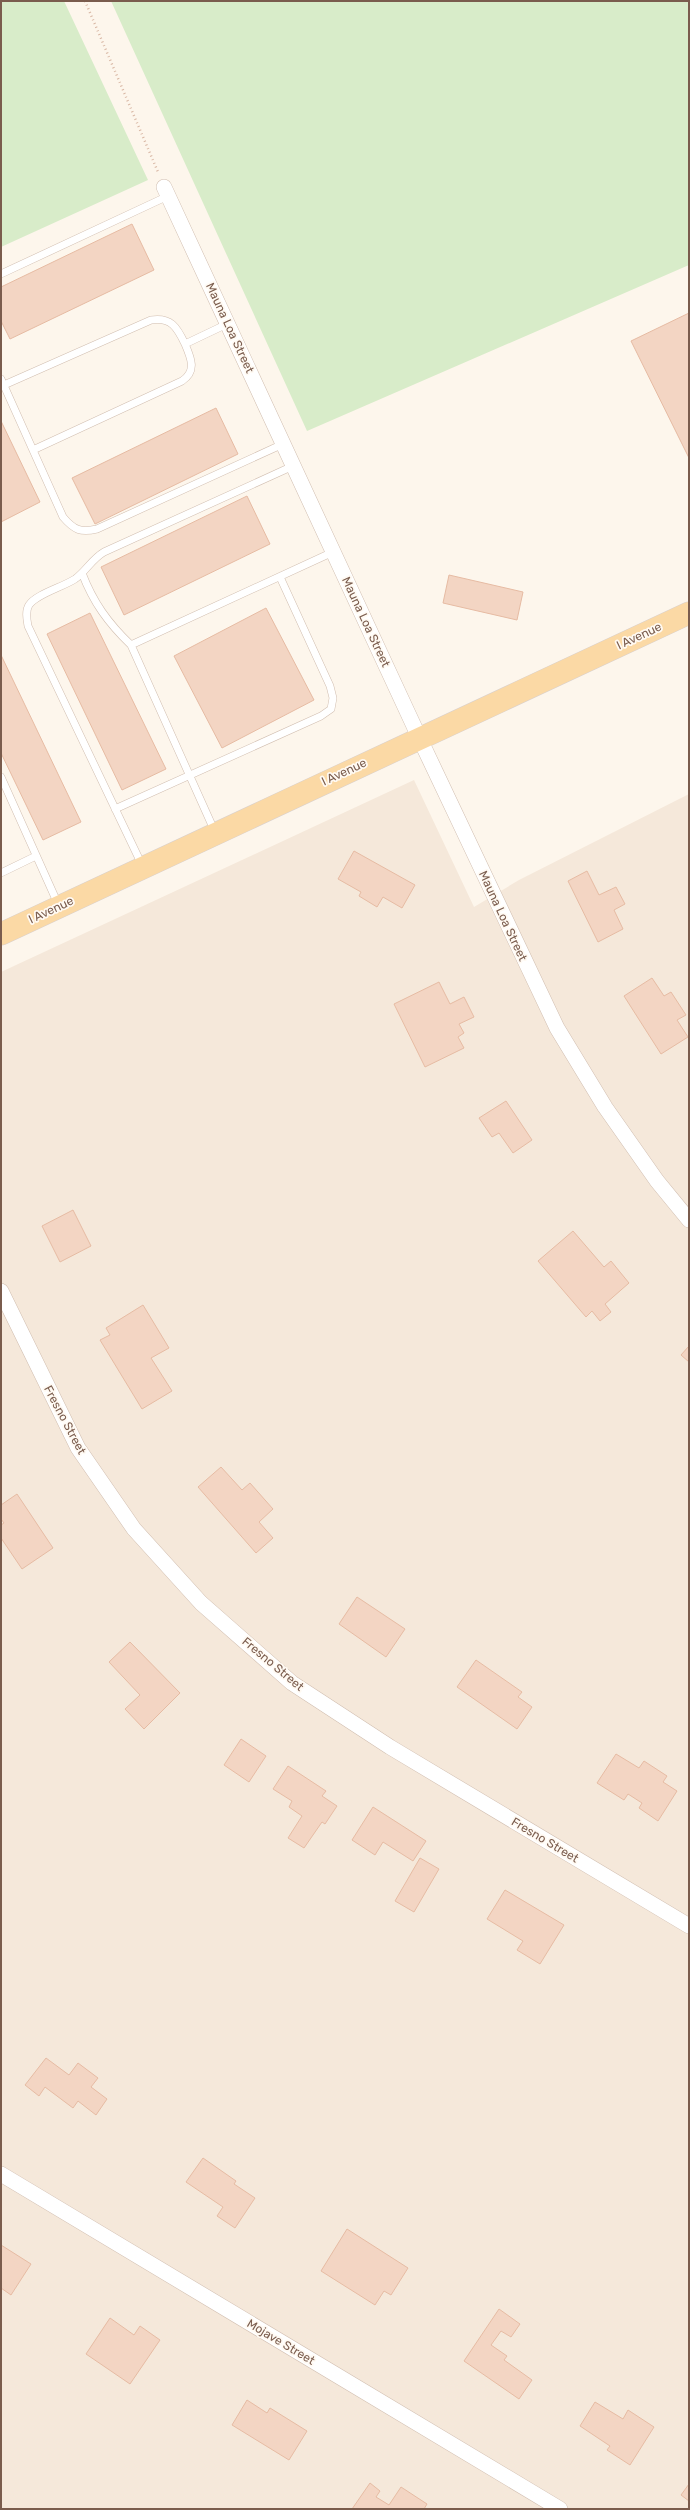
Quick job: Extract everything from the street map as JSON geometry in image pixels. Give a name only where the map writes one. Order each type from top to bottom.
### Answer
[{"type":"main road","name":"I Avenue","points":[[1,934],[419,737],[689,613]]},
{"type":"street","name":"Mauna Loa Street","points":[[166,191],[419,737],[557,1028],[605,1107],[657,1181],[689,1220]]},
{"type":"street","name":"Fresno Street","points":[[1,1291],[78,1448],[134,1529],[201,1603],[292,1683],[390,1747],[689,1926]]},
{"type":"street","name":"Mojave Street","points":[[1,2174],[560,2509]]},
{"type":"lane","points":[[1,274],[166,191]]},
{"type":"lane","points":[[33,450],[182,382],[189,377],[192,368],[192,359],[185,344],[172,322],[161,318],[151,320],[2,382],[63,517],[72,528],[83,532],[97,529],[283,444]]},
{"type":"lane","points":[[185,344],[227,324]]},
{"type":"lane","points":[[143,867],[28,626],[26,614],[28,605],[36,598],[74,579],[82,573],[94,558],[104,552],[293,466]]},
{"type":"lane","points":[[131,644],[333,552]]},
{"type":"lane","points":[[82,573],[97,606],[112,627],[131,644],[216,833]]},
{"type":"lane","points":[[115,809],[320,716],[331,708],[333,698],[330,686],[280,577]]},
{"type":"lane","points":[[1,777],[59,906]]},
{"type":"lane","points":[[1,873],[36,856]]},
{"type":"path","points":[[85,1],[166,191]]},
{"type":"shaded area","points":[[414,780],[474,907],[519,880],[689,794],[689,2509],[1,2509],[1,972]]},
{"type":"green space","points":[[1,1],[64,1],[148,180],[1,247]]},
{"type":"green space","points":[[111,1],[689,1],[689,265],[307,431]]},
{"type":"building","points":[[132,224],[154,270],[10,339],[1,321],[1,287]]},
{"type":"building","points":[[689,313],[689,458],[631,341]]},
{"type":"building","points":[[216,408],[238,454],[95,524],[72,478]]},
{"type":"building","points":[[1,421],[40,502],[1,522]]},
{"type":"building","points":[[247,496],[270,544],[124,615],[101,567]]},
{"type":"building","points":[[449,575],[523,592],[517,620],[443,603]]},
{"type":"building","points":[[266,608],[314,700],[222,748],[174,656]]},
{"type":"building","points":[[90,613],[166,769],[122,790],[47,634]]},
{"type":"building","points":[[1,655],[81,822],[43,840],[1,753]]},
{"type":"building","points":[[354,851],[415,885],[402,908],[383,897],[377,907],[359,896],[361,892],[338,879]]},
{"type":"building","points":[[587,871],[599,895],[616,887],[625,904],[614,910],[623,929],[598,942],[568,881]]},
{"type":"building","points":[[652,978],[664,996],[671,992],[686,1015],[677,1020],[688,1037],[661,1054],[624,996]]},
{"type":"building","points":[[439,982],[450,1004],[464,997],[474,1017],[459,1024],[464,1033],[458,1037],[464,1048],[425,1067],[394,1004]]},
{"type":"building","points":[[506,1101],[532,1140],[513,1153],[499,1133],[492,1137],[479,1118]]},
{"type":"building","points":[[73,1210],[91,1246],[60,1262],[42,1226]]},
{"type":"building","points":[[573,1231],[604,1267],[611,1261],[629,1283],[605,1304],[611,1312],[600,1321],[592,1311],[586,1317],[538,1261]]},
{"type":"building","points":[[143,1305],[169,1348],[151,1358],[172,1391],[142,1409],[100,1340],[110,1335],[106,1328]]},
{"type":"building","points":[[689,1346],[689,1362],[681,1355]]},
{"type":"building","points":[[221,1467],[242,1490],[250,1483],[273,1509],[259,1522],[273,1538],[256,1553],[198,1487]]},
{"type":"building","points":[[17,1494],[53,1548],[22,1569],[1,1538],[1,1525],[4,1523],[1,1519],[1,1505]]},
{"type":"building","points":[[357,1597],[405,1629],[386,1657],[339,1624]]},
{"type":"building","points":[[130,1642],[180,1693],[144,1729],[125,1709],[140,1695],[109,1662]]},
{"type":"building","points":[[476,1660],[522,1692],[518,1697],[532,1707],[517,1729],[457,1687]]},
{"type":"building","points":[[241,1739],[266,1756],[249,1782],[224,1765]]},
{"type":"building","points":[[616,1754],[639,1768],[644,1761],[667,1776],[663,1782],[677,1791],[658,1821],[639,1808],[642,1803],[628,1794],[624,1800],[597,1783]]},
{"type":"building","points":[[288,1766],[326,1791],[322,1796],[337,1806],[325,1824],[322,1822],[304,1848],[288,1838],[302,1816],[289,1807],[292,1801],[273,1789]]},
{"type":"building","points":[[373,1807],[426,1841],[413,1861],[383,1842],[375,1855],[352,1840]]},
{"type":"building","points":[[420,1858],[439,1869],[414,1912],[395,1901]]},
{"type":"building","points":[[505,1890],[564,1925],[540,1964],[517,1950],[523,1941],[487,1919]]},
{"type":"building","points":[[46,2058],[69,2075],[78,2063],[98,2078],[91,2087],[107,2099],[96,2115],[78,2101],[73,2108],[45,2087],[39,2096],[25,2085]]},
{"type":"building","points":[[203,2158],[236,2181],[234,2184],[255,2198],[235,2228],[217,2216],[223,2207],[186,2182]]},
{"type":"building","points":[[347,2229],[408,2268],[391,2295],[384,2291],[375,2305],[321,2271]]},
{"type":"building","points":[[1,2245],[31,2264],[11,2295],[1,2288]]},
{"type":"building","points":[[499,2309],[520,2324],[511,2337],[501,2331],[491,2345],[507,2356],[504,2360],[532,2380],[519,2399],[464,2361]]},
{"type":"building","points":[[110,2318],[134,2335],[140,2326],[160,2340],[130,2384],[86,2354]]},
{"type":"building","points":[[247,2400],[267,2413],[270,2408],[307,2431],[289,2460],[232,2425]]},
{"type":"building","points":[[595,2402],[623,2419],[628,2410],[654,2427],[630,2465],[607,2450],[610,2446],[580,2426]]},
{"type":"building","points":[[370,2483],[380,2491],[376,2497],[389,2505],[401,2487],[427,2504],[424,2509],[352,2509]]},
{"type":"building","points":[[689,2484],[689,2501],[681,2495]]}]
